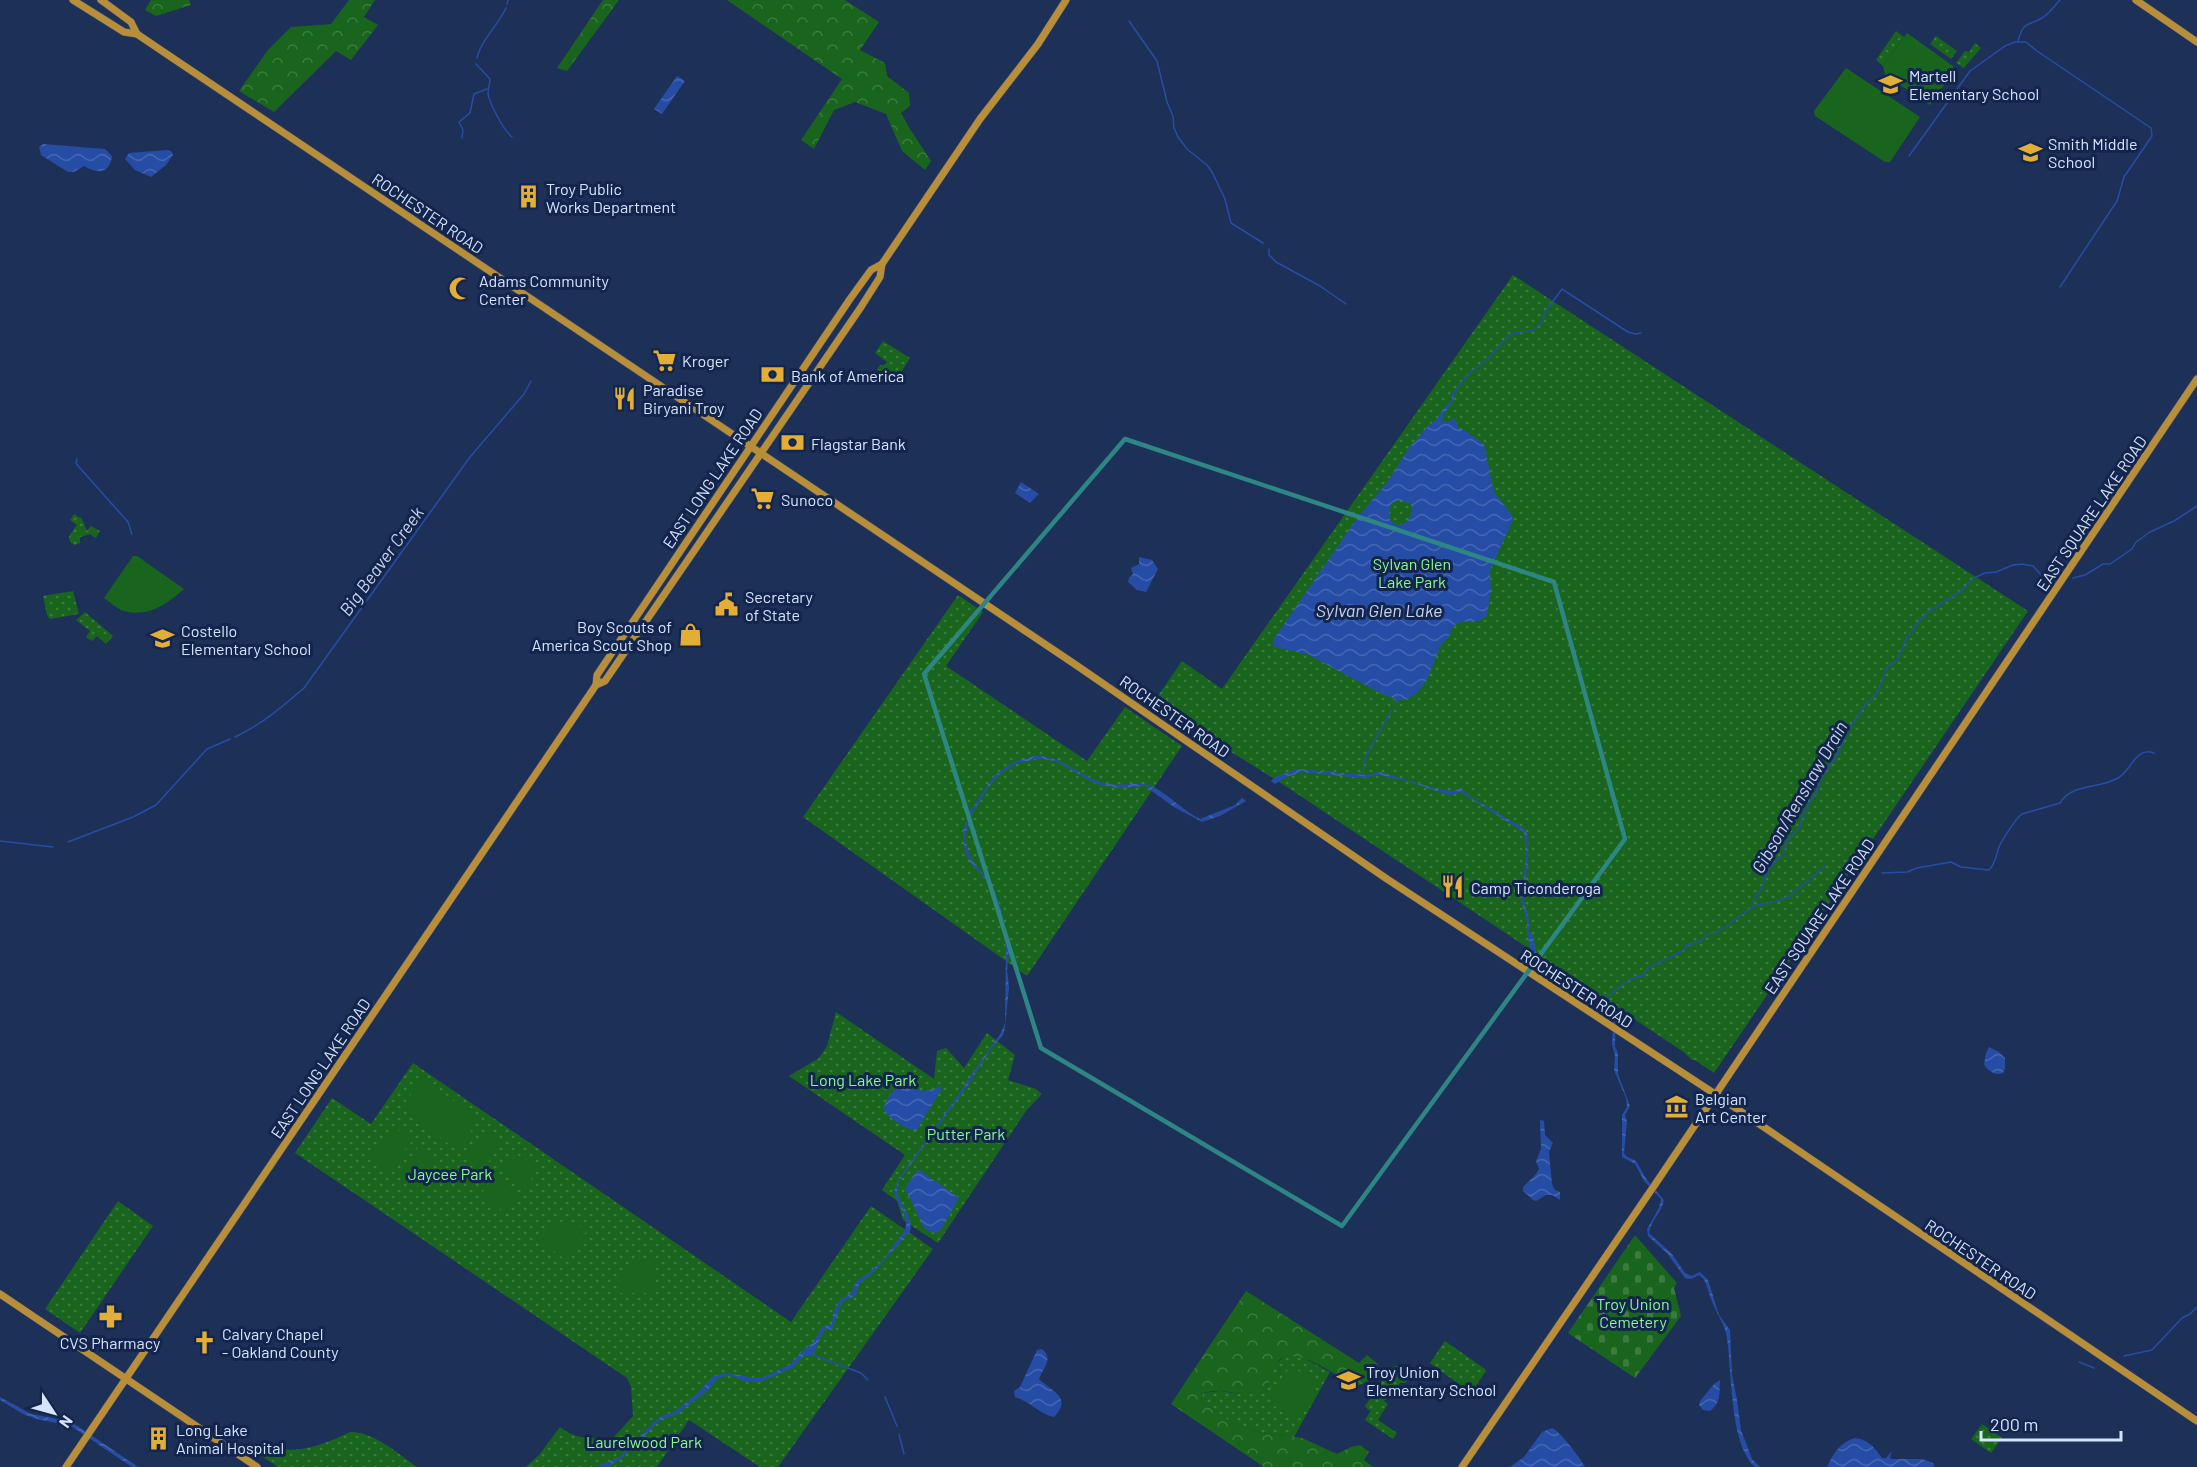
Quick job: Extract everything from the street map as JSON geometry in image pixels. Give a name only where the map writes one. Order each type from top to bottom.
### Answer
[{"type":"main road","name":"ROCHESTER ROAD","points":[[73,0],[124,32],[137,34],[1076,665],[1380,874],[1716,1094],[2197,1421]]},
{"type":"main road","name":"ROCHESTER ROAD","points":[[101,0],[131,22],[137,34]]},
{"type":"main road","name":"EAST LONG LAKE ROAD","points":[[596,685],[605,681],[654,613],[858,311],[880,277],[882,264],[980,119],[1038,45],[1066,0]]},
{"type":"main road","points":[[2136,0],[2197,42]]},
{"type":"main road","points":[[110,22],[118,21],[121,14]]},
{"type":"main road","name":"EAST LONG LAKE ROAD","points":[[66,1467],[596,685],[597,675],[605,661],[659,579],[850,299],[871,270],[882,264]]},
{"type":"main road","points":[[850,299],[857,304],[858,311]]},
{"type":"main road","name":"EAST SQUARE LAKE ROAD","points":[[1462,1467],[2197,379]]},
{"type":"main road","points":[[770,417],[772,425],[779,428]]},
{"type":"main road","points":[[730,476],[736,476],[741,483]]},
{"type":"main road","points":[[659,579],[663,588],[669,590]]},
{"type":"main road","points":[[643,603],[651,606],[654,613]]},
{"type":"main road","points":[[605,661],[607,667],[613,670]]},
{"type":"main road","points":[[0,1294],[257,1467]]},
{"type":"highlighted area","points":[[1125,439],[1554,582],[1625,839],[1342,1226],[1041,1048],[924,674]]},
{"type":"green space","points":[[151,0],[189,0],[191,5],[156,16],[145,10]]},
{"type":"green space","points":[[349,0],[375,0],[364,17],[378,25],[351,60],[336,51],[274,112],[239,91],[268,50],[291,27],[331,24]]},
{"type":"green space","points":[[603,0],[619,0],[567,71],[557,68]]},
{"type":"green space","points":[[727,0],[845,0],[879,22],[860,50],[885,63],[887,76],[909,93],[910,106],[901,113],[931,161],[925,170],[902,151],[886,114],[855,102],[834,110],[814,149],[801,140],[842,79]]},
{"type":"green space","points":[[1896,31],[1904,37],[1883,66],[1876,60]]},
{"type":"green space","points":[[1907,33],[1953,66],[1954,71],[1930,105],[1885,75],[1883,66]]},
{"type":"green space","points":[[1936,36],[1957,51],[1951,59],[1930,44]]},
{"type":"green space","points":[[1975,43],[1981,48],[1964,68],[1956,63],[1965,51],[1969,52]]},
{"type":"green space","points":[[1846,68],[1920,117],[1890,162],[1885,162],[1815,116],[1814,111]]},
{"type":"green space","name":"Sylvan Glen Lake Park","points":[[1513,275],[2028,611],[1714,1073],[1284,785],[1153,703],[1182,661],[1222,689]]},
{"type":"green space","points":[[883,341],[910,358],[895,382],[877,370],[880,365],[887,362],[875,353]]},
{"type":"green space","points":[[74,514],[82,519],[87,531],[91,526],[100,531],[96,538],[90,534],[80,537],[80,543],[75,545],[70,542],[69,536],[77,525],[70,520]]},
{"type":"green space","points":[[133,556],[137,556],[184,589],[171,600],[149,611],[133,613],[116,607],[104,598]]},
{"type":"green space","points":[[73,591],[79,614],[50,619],[43,596]]},
{"type":"green space","points":[[958,595],[983,612],[946,666],[1087,761],[1125,707],[1182,746],[1027,976],[803,817]]},
{"type":"green space","points":[[85,612],[113,636],[106,644],[97,636],[92,641],[86,637],[90,631],[76,620]]},
{"type":"green space","points":[[836,1012],[934,1079],[937,1051],[946,1048],[964,1068],[987,1033],[1015,1055],[1008,1080],[1036,1089],[1042,1094],[1026,1111],[938,1243],[903,1220],[897,1201],[882,1190],[905,1155],[789,1076],[819,1058],[827,1046]]},
{"type":"green space","name":"Jaycee Park","points":[[413,1063],[791,1322],[871,1206],[933,1249],[778,1467],[760,1467],[689,1420],[657,1467],[526,1467],[539,1455],[560,1427],[579,1437],[613,1438],[633,1416],[631,1387],[627,1378],[295,1153],[332,1098],[371,1124]]},
{"type":"green space","points":[[423,1078],[479,1120],[457,1150],[401,1108]]},
{"type":"green space","points":[[394,1126],[412,1141],[389,1170],[371,1155]]},
{"type":"green space","points":[[486,1129],[503,1142],[484,1168],[467,1155]]},
{"type":"green space","points":[[419,1146],[437,1160],[415,1189],[397,1175]]},
{"type":"green space","points":[[512,1151],[538,1169],[526,1187],[500,1168]]},
{"type":"green space","points":[[494,1177],[520,1197],[507,1214],[481,1194]]},
{"type":"green space","points":[[118,1201],[153,1226],[80,1333],[45,1309]]},
{"type":"green space","points":[[567,1221],[578,1225],[586,1232],[564,1259],[537,1237],[550,1225]]},
{"type":"green space","name":"Troy Union Cemetery","points":[[1635,1235],[1677,1283],[1674,1288],[1681,1316],[1635,1378],[1568,1333]]},
{"type":"green space","points":[[644,1258],[654,1259],[653,1293],[619,1293],[624,1270],[632,1263]]},
{"type":"green space","points":[[1246,1291],[1359,1363],[1367,1355],[1378,1364],[1376,1373],[1364,1384],[1355,1386],[1313,1362],[1290,1356],[1281,1358],[1262,1391],[1249,1395],[1212,1391],[1203,1393],[1201,1401],[1231,1422],[1261,1433],[1302,1438],[1337,1454],[1360,1445],[1369,1452],[1364,1460],[1373,1467],[1264,1467],[1171,1404]]},
{"type":"green space","points":[[1445,1341],[1486,1371],[1471,1393],[1430,1363]]},
{"type":"green space","points":[[1285,1356],[1300,1356],[1330,1372],[1294,1437],[1261,1433],[1231,1422],[1201,1401],[1203,1393],[1220,1391],[1240,1394],[1267,1387],[1275,1364]]},
{"type":"green space","points":[[1404,1365],[1414,1375],[1405,1383],[1400,1383],[1392,1397],[1387,1397],[1384,1401],[1388,1404],[1378,1420],[1397,1433],[1393,1439],[1365,1420],[1371,1410],[1365,1406],[1386,1371],[1395,1366]]},
{"type":"green space","points":[[1290,1366],[1319,1383],[1298,1420],[1269,1403]]},
{"type":"green space","points":[[1982,1424],[2002,1438],[1991,1453],[1971,1439]]},
{"type":"green space","points":[[350,1432],[377,1440],[417,1467],[278,1467],[251,1449],[253,1443],[280,1449],[303,1449],[325,1443]]},
{"type":"water","points":[[677,76],[685,81],[662,114],[654,109]]},
{"type":"water","points":[[43,144],[105,149],[112,156],[111,162],[102,171],[84,166],[74,172],[68,172],[41,155],[39,147]]},
{"type":"water","points":[[168,150],[173,155],[166,165],[151,177],[135,170],[125,159],[129,153]]},
{"type":"water","name":"Sylvan Glen Lake","points":[[1456,391],[1453,401],[1442,421],[1447,422],[1454,418],[1459,429],[1484,444],[1494,492],[1512,515],[1513,520],[1490,570],[1491,591],[1487,615],[1483,619],[1461,622],[1453,627],[1441,645],[1421,688],[1408,698],[1399,700],[1396,705],[1395,699],[1307,654],[1274,647],[1273,640],[1360,514],[1386,484],[1409,448],[1452,401],[1452,394]],"holes":[[[1399,500],[1411,504],[1408,520],[1403,524],[1393,523],[1389,512],[1392,503]]]},
{"type":"water","points":[[1021,482],[1039,494],[1030,503],[1015,493]]},
{"type":"water","points":[[1139,557],[1152,560],[1158,569],[1146,592],[1137,590],[1128,582],[1133,574],[1131,568],[1139,564]]},
{"type":"water","points":[[1035,756],[1055,759],[1108,784],[1149,785],[1200,819],[1235,805],[1242,798],[1246,801],[1220,816],[1202,822],[1174,807],[1145,786],[1118,788],[1096,784],[1059,763],[1047,759],[1015,764],[999,775],[969,818],[965,839],[970,857],[994,889],[1002,913],[1009,951],[1007,970],[1009,987],[1005,1027],[1003,1035],[898,1182],[898,1195],[911,1225],[910,1232],[874,1271],[859,1284],[856,1295],[843,1302],[832,1330],[826,1329],[823,1332],[813,1355],[804,1356],[792,1368],[760,1382],[746,1382],[730,1375],[718,1378],[706,1392],[677,1414],[659,1421],[621,1459],[607,1467],[596,1467],[620,1457],[655,1421],[674,1412],[698,1393],[713,1376],[726,1373],[755,1378],[764,1377],[791,1364],[802,1351],[813,1343],[822,1327],[832,1324],[833,1313],[840,1300],[851,1293],[856,1282],[883,1260],[905,1230],[905,1215],[894,1192],[897,1181],[998,1037],[1005,1023],[1006,949],[999,908],[988,883],[965,853],[963,830],[971,810],[994,776],[1013,762]]},
{"type":"water","points":[[1297,769],[1366,775],[1380,772],[1437,789],[1453,791],[1460,788],[1525,829],[1528,837],[1528,862],[1523,898],[1537,958],[1616,1008],[1615,1047],[1618,1053],[1618,1074],[1630,1106],[1625,1115],[1627,1122],[1624,1153],[1636,1161],[1647,1180],[1664,1200],[1649,1233],[1672,1254],[1685,1273],[1692,1276],[1700,1272],[1708,1280],[1719,1315],[1730,1330],[1732,1375],[1741,1430],[1752,1459],[1760,1467],[1755,1467],[1746,1456],[1740,1440],[1733,1404],[1726,1333],[1712,1303],[1706,1283],[1699,1275],[1691,1279],[1685,1278],[1667,1253],[1648,1236],[1647,1229],[1659,1208],[1661,1199],[1644,1181],[1635,1164],[1622,1157],[1622,1115],[1627,1107],[1626,1098],[1614,1070],[1615,1056],[1612,1044],[1614,1009],[1590,997],[1532,957],[1521,900],[1526,857],[1524,832],[1460,792],[1450,795],[1379,775],[1361,778],[1302,772],[1286,777],[1275,784],[1271,781],[1275,777]]},
{"type":"water","points":[[1989,1047],[2005,1058],[2003,1073],[1992,1072],[1984,1064]]},
{"type":"water","points":[[940,1086],[942,1088],[940,1092],[916,1131],[898,1123],[883,1108],[897,1089],[927,1091]]},
{"type":"water","points":[[1540,1120],[1544,1121],[1545,1135],[1553,1143],[1549,1152],[1552,1184],[1555,1190],[1560,1192],[1560,1200],[1552,1195],[1546,1195],[1536,1201],[1523,1191],[1523,1187],[1539,1169],[1536,1161],[1541,1149]]},
{"type":"water","points":[[918,1169],[959,1198],[940,1231],[935,1233],[926,1230],[923,1226],[905,1188]]},
{"type":"water","points":[[1042,1349],[1047,1360],[1039,1379],[1058,1395],[1062,1404],[1054,1417],[1015,1397],[1014,1391],[1020,1387],[1037,1350]]},
{"type":"water","points":[[1720,1380],[1719,1397],[1714,1408],[1710,1411],[1703,1410],[1699,1405],[1700,1401]]},
{"type":"water","points":[[0,1397],[31,1414],[76,1425],[138,1467],[132,1467],[71,1426],[23,1414],[0,1400]]},
{"type":"water","points":[[1552,1428],[1575,1452],[1585,1467],[1510,1467],[1524,1457],[1542,1432]]},
{"type":"water","points":[[1855,1438],[1867,1442],[1882,1458],[1886,1458],[1892,1451],[1891,1459],[1922,1459],[1933,1463],[1934,1467],[1827,1467],[1838,1449],[1845,1442]]},
{"type":"waterway","name":"Big Beaver Creek","points":[[507,4],[508,0]]},
{"type":"waterway","points":[[2018,41],[2024,27],[2045,16],[2060,0]]},
{"type":"waterway","name":"Big Beaver Creek","points":[[477,58],[482,45],[506,8]]},
{"type":"waterway","name":"Big Beaver Creek","points":[[1129,21],[1157,61],[1178,137],[1187,149],[1212,172],[1225,199],[1231,223],[1263,243]]},
{"type":"waterway","points":[[1909,156],[1970,71],[2005,46],[2015,42],[2026,42],[2151,128],[2152,136],[2124,177],[2117,201],[2060,287]]},
{"type":"waterway","name":"Big Beaver Creek","points":[[476,64],[490,79],[488,93],[491,103],[501,123],[512,137]]},
{"type":"waterway","points":[[462,138],[463,130],[459,122],[470,113],[474,94],[487,89]]},
{"type":"waterway","name":"Big Beaver Creek","points":[[1269,249],[1269,255],[1276,262],[1320,286],[1346,304]]},
{"type":"waterway","points":[[1455,391],[1467,375],[1489,358],[1508,336],[1533,330],[1543,322],[1545,312],[1562,289],[1628,332],[1641,333]]},
{"type":"waterway","name":"Big Beaver Creek","points":[[235,737],[279,709],[304,688],[470,457],[524,394],[531,381]]},
{"type":"waterway","points":[[77,459],[76,463],[79,467],[128,522],[132,534]]},
{"type":"waterway","name":"Gibson/Renshaw Drain","points":[[2073,578],[2085,575],[2103,564],[2110,564],[2132,549],[2136,542],[2150,532],[2174,521],[2197,506]]},
{"type":"waterway","name":"Gibson/Renshaw Drain","points":[[1754,906],[1753,900],[1762,888],[1768,870],[1783,853],[1787,841],[1800,827],[1803,814],[1816,793],[1821,778],[1838,754],[1847,732],[1865,705],[1877,693],[1888,666],[1897,661],[1907,637],[1921,619],[1961,591],[1974,578],[1985,573],[2022,564],[2033,566],[2042,576],[2052,581]]},
{"type":"waterway","points":[[1363,775],[1364,760],[1391,711]]},
{"type":"waterway","name":"Big Beaver Creek","points":[[68,842],[133,817],[156,805],[207,749],[230,739]]},
{"type":"waterway","points":[[1882,873],[1907,872],[1951,862],[1961,867],[1989,870],[2003,839],[2022,814],[2060,803],[2065,797],[2079,789],[2118,778],[2138,756],[2148,752],[2154,753]]},
{"type":"waterway","name":"Big Beaver Creek","points":[[0,841],[53,847]]},
{"type":"waterway","points":[[1604,999],[1630,979],[1642,976],[1648,968],[1682,951],[1687,945],[1699,942],[1708,934],[1716,933],[1754,906],[1790,896],[1825,866]]},
{"type":"waterway","points":[[2124,1356],[2152,1350],[2182,1318],[2197,1307]]},
{"type":"waterway","points":[[813,1355],[861,1373],[868,1380]]},
{"type":"waterway","points":[[2079,1362],[2094,1368]]},
{"type":"waterway","points":[[885,1397],[897,1426]]},
{"type":"waterway","points":[[899,1434],[904,1454]]},
{"type":"place","name":"Martell Elementary School","points":[[1891,84]]},
{"type":"place","name":"Smith Middle School","points":[[2030,152]]},
{"type":"place","name":"Troy Public Works Department","points":[[528,197]]},
{"type":"place","name":"Adams Community Center","points":[[461,289]]},
{"type":"place","name":"Kroger","points":[[664,360]]},
{"type":"place","name":"Bank of America","points":[[773,375]]},
{"type":"place","name":"Paradise Biryani Troy","points":[[625,398]]},
{"type":"place","name":"Flagstar Bank","points":[[793,443]]},
{"type":"place","name":"Sunoco","points":[[763,499]]},
{"type":"place","name":"Secretary of State","points":[[727,605]]},
{"type":"place","name":"Boy Scouts of America Scout Shop","points":[[690,635]]},
{"type":"place","name":"Costello Elementary School","points":[[163,639]]},
{"type":"place","name":"Camp Ticonderoga","points":[[1453,887]]},
{"type":"place","name":"Belgian Art Center","points":[[1677,1107]]},
{"type":"place","name":"CVS Pharmacy","points":[[110,1317]]},
{"type":"place","name":"Calvary Chapel - Oakland County","points":[[204,1342]]},
{"type":"place","name":"Troy Union Elementary School","points":[[1348,1380]]},
{"type":"place","name":"Long Lake Animal Hospital","points":[[158,1438]]},
{"type":"park label","name":"Long Lake Park","points":[[863,1079]]},
{"type":"park label","name":"Putter Park","points":[[966,1133]]},
{"type":"park label","name":"Laurelwood Park","points":[[644,1441]]}]
